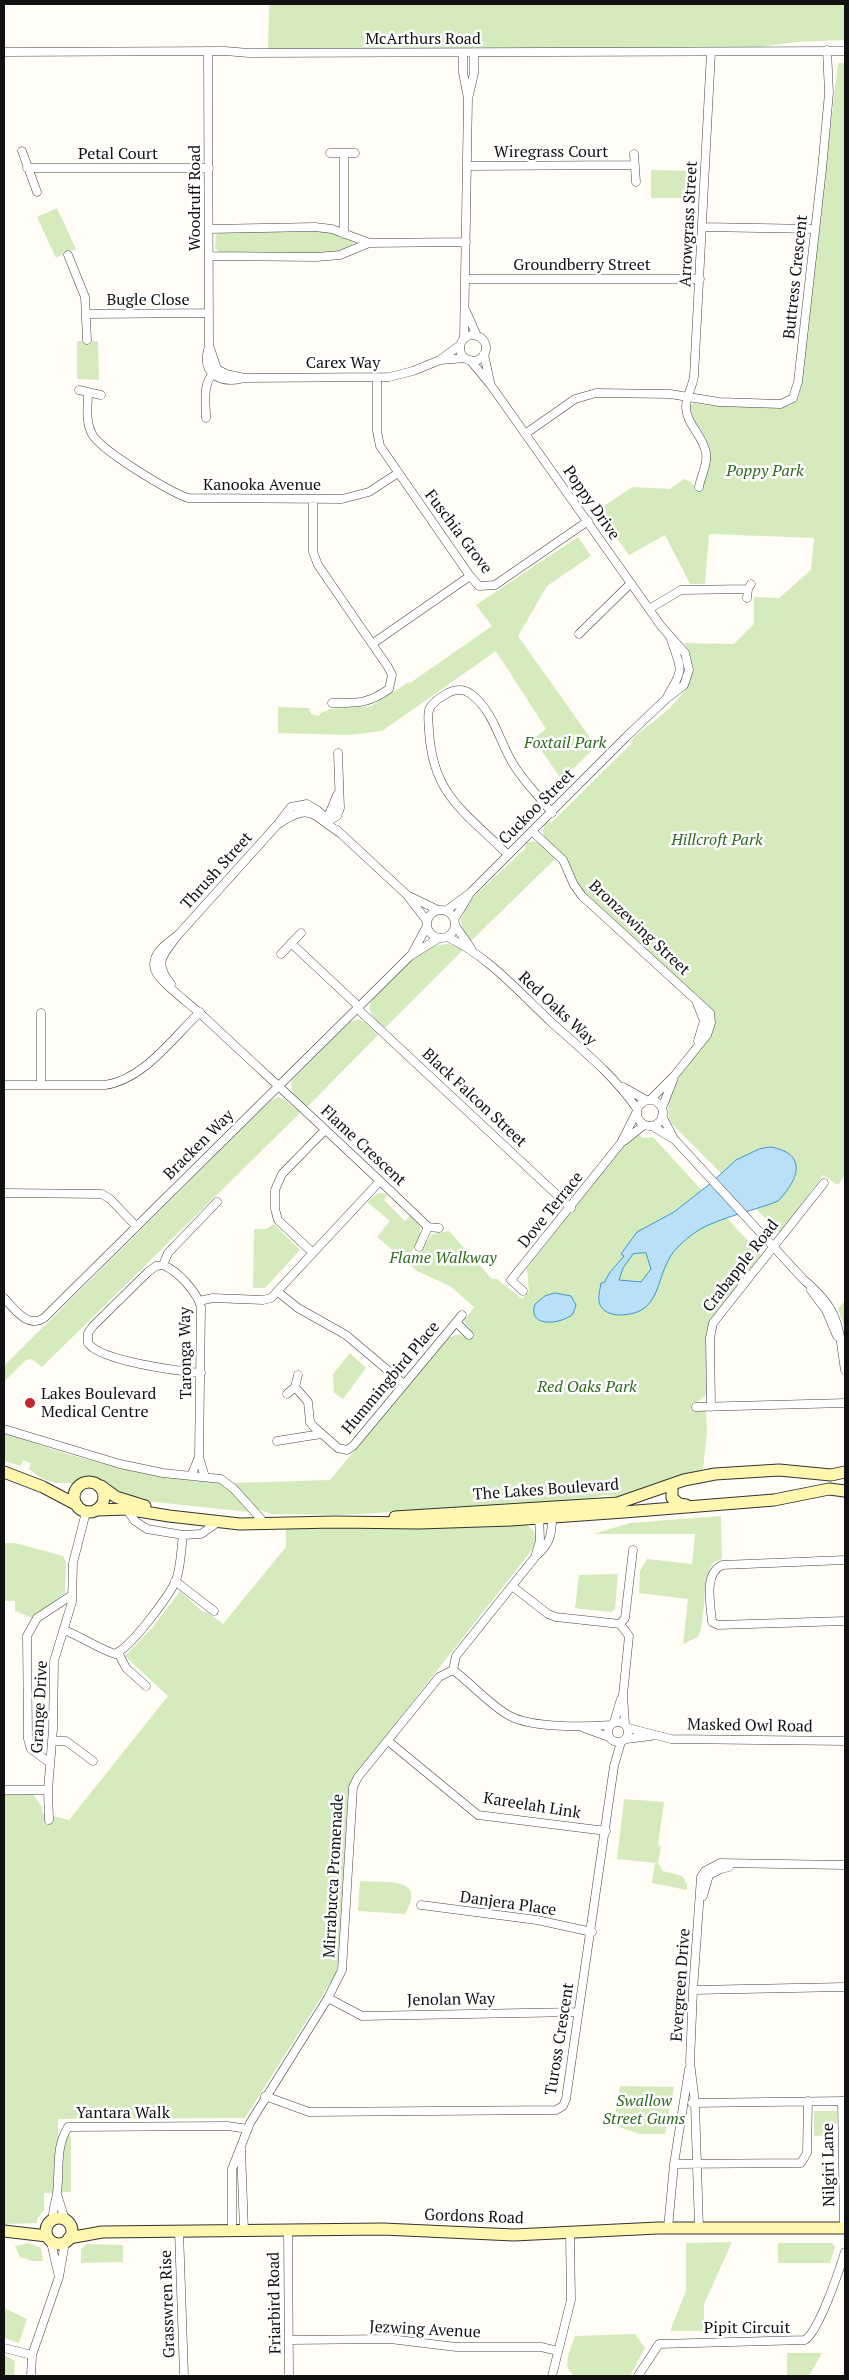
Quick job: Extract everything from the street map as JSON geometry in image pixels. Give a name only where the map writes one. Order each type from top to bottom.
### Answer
[{"type":"street","name":"Buttress Crescent","points":[[688,397],[710,402],[777,404],[786,403],[794,398],[798,382],[829,93],[827,50]]},
{"type":"street","name":"McArthurs Road","points":[[4,52],[474,53],[845,50]]},
{"type":"street","name":"Woodruff Road","points":[[208,51],[209,345],[214,372]]},
{"type":"street","name":"Arrowgrass Street","points":[[699,487],[705,468],[706,453],[700,435],[688,418],[686,404],[694,376],[711,52]]},
{"type":"street","points":[[463,53],[463,73],[468,98],[465,309],[461,353],[467,359],[478,360],[484,354],[485,344],[477,336],[465,309]]},
{"type":"street","points":[[468,98],[474,73],[474,53]]},
{"type":"street","points":[[22,151],[37,192]]},
{"type":"street","points":[[330,153],[355,153]]},
{"type":"street","points":[[344,153],[344,234]]},
{"type":"street","points":[[634,154],[636,182]]},
{"type":"street","name":"Wiregrass Court","points":[[467,166],[634,165]]},
{"type":"street","name":"Petal Court","points":[[27,168],[209,168]]},
{"type":"street","points":[[703,227],[815,229]]},
{"type":"street","points":[[209,229],[315,228],[332,229],[368,243],[466,242]]},
{"type":"street","points":[[209,256],[317,257],[340,255],[368,243]]},
{"type":"street","name":"Bugle Close","points":[[68,255],[85,297],[87,340]]},
{"type":"street","name":"Groundberry Street","points":[[465,279],[700,279]]},
{"type":"street","name":"Bugle Close","points":[[87,314],[209,313]]},
{"type":"street","points":[[462,341],[470,335],[477,336]]},
{"type":"street","name":"Carex Way","points":[[440,360],[462,341]]},
{"type":"street","name":"Poppy Drive","points":[[484,354],[490,384]]},
{"type":"street","name":"Carex Way","points":[[214,372],[244,378],[377,378],[400,375],[440,360],[467,359]]},
{"type":"street","name":"Poppy Drive","points":[[467,359],[490,384],[670,637],[685,669]]},
{"type":"street","points":[[206,418],[206,386],[214,372]]},
{"type":"street","name":"Fuschia Grove","points":[[377,378],[378,439],[383,452],[479,586],[495,586],[588,521]]},
{"type":"street","points":[[79,390],[101,395]]},
{"type":"street","name":"Kanooka Avenue","points":[[88,392],[88,423],[97,442],[181,496],[201,499],[342,499],[360,495],[398,473]]},
{"type":"street","points":[[525,434],[575,399],[588,394],[670,394],[688,397]]},
{"type":"street","points":[[313,499],[315,559],[322,573],[391,671],[392,682],[388,690],[366,702],[332,703]]},
{"type":"street","points":[[372,644],[470,576]]},
{"type":"street","points":[[578,634],[631,583]]},
{"type":"street","points":[[649,609],[681,590],[749,586],[747,598]]},
{"type":"street","name":"Cuckoo Street","points":[[447,910],[470,893],[666,699],[685,669]]},
{"type":"street","points":[[508,855],[457,806],[442,787],[430,747],[428,712],[432,703],[453,691],[463,690],[474,696],[493,720],[502,744],[515,767],[552,813]]},
{"type":"street","points":[[338,753],[338,788],[335,803],[327,821],[407,895],[427,923],[431,934],[443,938],[455,923],[447,910],[438,910],[407,895]]},
{"type":"street","name":"Thrush Street","points":[[279,1086],[200,1012],[162,982],[157,976],[154,966],[159,951],[178,935],[277,825],[293,814],[304,811],[327,821]]},
{"type":"street","name":"Bronzewing Street","points":[[532,832],[563,860],[574,885],[582,896],[710,1013],[707,1028],[674,1076]]},
{"type":"street","name":"Cuckoo Street","points":[[455,923],[470,893]]},
{"type":"street","points":[[427,923],[431,914],[438,910]]},
{"type":"street","name":"Bracken Way","points":[[410,956],[427,923]]},
{"type":"street","name":"Red Oaks Way","points":[[455,923],[474,952],[621,1086],[648,1100]]},
{"type":"street","points":[[281,954],[301,933]]},
{"type":"street","name":"Red Oaks Way","points":[[443,938],[474,952]]},
{"type":"street","name":"Bracken Way","points":[[4,1300],[28,1321],[40,1321],[410,956],[443,938]]},
{"type":"street","name":"Black Falcon Street","points":[[291,943],[571,1208]]},
{"type":"street","points":[[41,1012],[41,1085]]},
{"type":"street","points":[[4,1085],[105,1085],[128,1079],[144,1067],[200,1012]]},
{"type":"street","points":[[674,1076],[637,1111],[638,1120],[675,1140]]},
{"type":"street","points":[[648,1126],[659,1123],[674,1076]]},
{"type":"street","name":"Flame Crescent","points":[[279,1086],[428,1227]]},
{"type":"street","name":"Red Oaks Way","points":[[621,1086],[637,1111]]},
{"type":"street","points":[[648,1100],[657,1102],[675,1140],[804,1280],[826,1310],[842,1348],[845,1370]]},
{"type":"street","name":"Dove Terrace","points":[[524,1291],[511,1280],[571,1208],[621,1143],[637,1111]]},
{"type":"street","name":"Dove Terrace","points":[[621,1143],[648,1126]]},
{"type":"street","points":[[313,1253],[278,1220],[275,1208],[275,1190],[282,1174],[325,1130]]},
{"type":"street","points":[[200,1304],[222,1300],[263,1300],[270,1298],[278,1292],[380,1181]]},
{"type":"street","name":"Crabapple Road","points":[[711,1407],[710,1338],[713,1323],[824,1183]]},
{"type":"street","points":[[4,1193],[102,1194],[110,1199],[136,1226]]},
{"type":"street","points":[[201,1373],[164,1369],[96,1351],[88,1343],[88,1333],[148,1272],[156,1266],[163,1266],[168,1253],[217,1202]]},
{"type":"street","points":[[419,1247],[428,1227],[439,1228]]},
{"type":"street","name":"Taronga Way","points":[[163,1266],[173,1272],[200,1304],[199,1457],[205,1477]]},
{"type":"street","points":[[278,1292],[298,1308],[346,1335],[404,1384]]},
{"type":"street","name":"Hummingbird Place","points":[[295,1387],[308,1402],[310,1422],[321,1434],[342,1450],[349,1449],[462,1315]]},
{"type":"street","name":"Hummingbird Place","points":[[456,1322],[469,1335]]},
{"type":"street","points":[[286,1394],[295,1387],[298,1375]]},
{"type":"street","points":[[696,1407],[845,1403]]},
{"type":"street","points":[[4,1429],[94,1458],[140,1469],[224,1481],[261,1519]]},
{"type":"street","name":"Hummingbird Place","points":[[277,1441],[321,1434]]},
{"type":"street","name":"Taronga Way","points":[[191,1476],[199,1457]]},
{"type":"street","name":"The Lakes Boulevard","points":[[552,1513],[618,1503],[697,1476],[795,1470],[831,1475],[845,1472]]},
{"type":"street","points":[[4,1472],[44,1487],[87,1509],[102,1506],[105,1496],[101,1486],[89,1481],[62,1488],[44,1487]]},
{"type":"street","points":[[80,1484],[74,1497],[87,1509]]},
{"type":"street","points":[[672,1484],[672,1498],[679,1504],[688,1506]]},
{"type":"street","name":"The Lakes Boulevard","points":[[101,1486],[116,1497],[146,1506],[303,1522]]},
{"type":"street","name":"The Lakes Boulevard","points":[[87,1509],[126,1509],[218,1522],[265,1524],[335,1522],[424,1515],[539,1514],[688,1506],[774,1500],[829,1489],[845,1491]]},
{"type":"street","name":"Grange Drive","points":[[49,1820],[48,1790],[52,1741],[54,1661],[72,1602],[73,1562],[87,1509]]},
{"type":"street","points":[[126,1509],[134,1521],[147,1529],[183,1535],[201,1534],[218,1522]]},
{"type":"street","name":"Mirrabucca Promenade","points":[[232,2231],[232,2169],[248,2129],[265,2096],[328,1998],[342,1970],[353,1788],[358,1777],[439,1677],[452,1670],[456,1656],[549,1542],[552,1513]]},
{"type":"street","name":"Mirrabucca Promenade","points":[[536,1556],[540,1541],[539,1514]]},
{"type":"street","points":[[64,1630],[82,1637],[107,1651],[115,1654],[118,1652],[135,1637],[170,1592],[176,1581],[183,1535]]},
{"type":"street","points":[[620,1624],[625,1618],[633,1550]]},
{"type":"street","points":[[845,1560],[722,1565],[716,1568],[712,1574],[709,1593],[712,1622],[718,1625],[845,1621]]},
{"type":"street","points":[[176,1581],[214,1611]]},
{"type":"street","points":[[512,1586],[548,1614],[556,1617],[620,1624],[629,1636],[623,1695],[627,1726]]},
{"type":"street","name":"Grange Drive","points":[[50,1763],[31,1749],[28,1739],[27,1636],[37,1618],[72,1596]]},
{"type":"street","points":[[118,1652],[126,1668],[146,1686]]},
{"type":"street","points":[[452,1670],[510,1716],[522,1720],[582,1727],[612,1724],[627,1726],[655,1736]]},
{"type":"street","points":[[612,1724],[623,1695]]},
{"type":"street","name":"Tuross Crescent","points":[[612,1724],[608,1731],[614,1766]]},
{"type":"street","name":"Tuross Crescent","points":[[265,2096],[309,2112],[556,2110],[563,2106],[566,2099],[578,2012],[592,1932],[614,1766],[624,1741],[627,1726]]},
{"type":"street","points":[[582,1727],[610,1739],[624,1741],[655,1736]]},
{"type":"street","name":"Masked Owl Road","points":[[655,1736],[672,1739],[845,1741]]},
{"type":"street","points":[[52,1741],[66,1741],[93,1761]]},
{"type":"street","name":"Kareelah Link","points":[[388,1741],[478,1815],[606,1831]]},
{"type":"street","points":[[4,1790],[48,1790]]},
{"type":"street","name":"Evergreen Drive","points":[[668,2228],[674,2164],[690,2062],[693,1990],[700,1911],[707,1872],[741,1865],[845,1866]]},
{"type":"street","name":"Danjera Place","points":[[421,1905],[537,1920],[592,1932]]},
{"type":"street","points":[[693,1990],[845,1987]]},
{"type":"street","name":"Jenolan Way","points":[[328,1998],[362,2016],[578,2012]]},
{"type":"street","name":"Evergreen Drive","points":[[690,2062],[695,2103],[699,2228]]},
{"type":"street","points":[[674,2164],[801,2163],[807,2153],[808,2101]]},
{"type":"street","points":[[683,2103],[844,2101]]},
{"type":"street","name":"Nilgiri Lane","points":[[844,2101],[845,2228]]},
{"type":"street","name":"Yantara Walk","points":[[50,2222],[57,2194],[60,2142],[68,2127],[228,2126],[248,2129]]},
{"type":"street","name":"Mirrabucca Promenade","points":[[241,2147],[244,2231]]},
{"type":"street","name":"Yantara Walk","points":[[57,2194],[67,2222]]},
{"type":"street","points":[[50,2222],[46,2230],[59,2277]]},
{"type":"street","points":[[7,2231],[50,2222],[67,2222],[71,2232],[67,2240],[59,2277],[32,2355],[31,2376]]},
{"type":"street","name":"Gordons Road","points":[[67,2222],[102,2232]]},
{"type":"street","name":"Gordons Road","points":[[67,2240],[102,2232],[390,2230],[473,2234],[570,2234],[668,2228],[845,2228]]},
{"type":"street","name":"Friarbird Road","points":[[288,2230],[289,2376]]},
{"type":"street","points":[[7,2231],[49,2239],[58,2244],[67,2240]]},
{"type":"street","name":"Grasswren Rise","points":[[179,2232],[184,2376]]},
{"type":"street","points":[[552,2376],[571,2300],[570,2234]]},
{"type":"street","name":"Pipit Circuit","points":[[638,2376],[659,2344],[805,2340],[811,2336],[819,2320],[845,2252]]},
{"type":"street","name":"Jezwing Avenue","points":[[290,2340],[390,2339],[456,2347],[541,2347],[558,2351]]},
{"type":"street","points":[[4,2348],[32,2355]]},
{"type":"green space","points":[[269,4],[845,4],[845,40],[796,42],[752,48],[268,50]]},
{"type":"green space","name":"Hillcroft Park","points":[[838,63],[845,63],[845,1175],[838,1185],[823,1175],[780,1233],[670,1122],[669,1104],[673,1088],[710,1035],[714,1023],[713,1011],[578,886],[566,857],[544,837],[543,831],[545,824],[552,822],[631,744],[633,738],[680,697],[692,672],[691,658],[684,643],[734,644],[754,624],[754,597],[779,598],[811,570],[814,538],[709,534],[705,584],[690,584],[665,535],[629,555],[597,511],[632,487],[670,489],[684,479],[691,482],[695,487],[703,487],[709,455],[707,443],[692,415],[690,407],[693,403],[713,406],[783,408],[791,405],[799,397]]},
{"type":"green space","points":[[651,170],[694,171],[694,198],[651,198]]},
{"type":"green space","points":[[57,208],[76,249],[56,258],[37,217]]},
{"type":"green space","points":[[224,231],[327,231],[336,233],[355,243],[338,252],[327,254],[221,253],[215,248],[216,235]]},
{"type":"green space","points":[[77,341],[98,341],[99,380],[77,379]]},
{"type":"green space","name":"Foxtail Park","points":[[578,537],[591,556],[547,586],[518,636],[596,746],[562,780],[533,739],[546,729],[496,651],[382,731],[349,735],[278,733],[278,707],[309,708],[311,714],[320,716],[319,714],[330,709],[371,706],[410,683],[492,626],[476,605]]},
{"type":"green space","points":[[533,841],[540,843],[556,858],[470,942],[462,929],[461,919],[469,901],[525,849],[526,843]]},
{"type":"green space","points":[[449,944],[464,949],[385,1028],[372,1016],[370,1005],[372,1000],[416,956],[437,946]]},
{"type":"green space","points":[[358,1019],[366,1023],[378,1035],[307,1107],[293,1092],[292,1080],[349,1022]]},
{"type":"green space","points":[[278,1097],[284,1099],[300,1113],[42,1367],[31,1359],[26,1360],[4,1382],[4,1366],[271,1100]]},
{"type":"green space","name":"Red Oaks Park","points":[[639,1134],[642,1138],[653,1137],[761,1255],[710,1321],[707,1335],[707,1394],[695,1404],[695,1411],[706,1411],[707,1433],[703,1469],[683,1474],[652,1488],[623,1497],[606,1495],[573,1502],[339,1515],[272,1514],[257,1509],[233,1483],[330,1480],[448,1338],[459,1334],[467,1338],[472,1331],[464,1321],[474,1307],[450,1286],[417,1271],[377,1237],[390,1221],[367,1202],[379,1193],[385,1193],[388,1195],[384,1200],[405,1221],[410,1216],[420,1226],[420,1237],[411,1253],[418,1256],[432,1234],[449,1231],[492,1279],[497,1279],[522,1299],[529,1291],[527,1268],[622,1148]]},
{"type":"green space","points":[[274,1224],[300,1250],[265,1288],[253,1288],[254,1229],[266,1229]]},
{"type":"green space","points":[[845,1300],[845,1328],[838,1309]]},
{"type":"green space","points":[[350,1353],[366,1368],[343,1399],[334,1393],[333,1374]]},
{"type":"green space","points":[[4,1433],[67,1454],[123,1469],[164,1477],[219,1483],[227,1487],[248,1512],[146,1501],[127,1496],[94,1479],[72,1483],[56,1483],[42,1479],[29,1469],[31,1463],[23,1460],[21,1466],[4,1461]]},
{"type":"green space","points":[[721,1516],[722,1559],[714,1562],[707,1577],[703,1618],[698,1637],[683,1644],[688,1599],[639,1593],[640,1571],[647,1559],[692,1564],[695,1534],[593,1534],[630,1523]]},
{"type":"green space","points":[[515,1523],[532,1529],[535,1536],[535,1546],[354,1776],[348,1795],[336,1974],[245,2118],[58,2119],[58,2136],[71,2136],[71,2192],[44,2193],[44,2210],[37,2219],[37,2223],[4,2224],[4,1795],[33,1794],[42,1807],[42,1813],[69,1820],[168,1696],[125,1656],[152,1628],[180,1591],[203,1612],[207,1612],[223,1624],[286,1547],[286,1528],[426,1527]]},
{"type":"green space","points":[[4,1543],[15,1543],[63,1556],[66,1562],[65,1593],[32,1618],[15,1611],[15,1601],[4,1601]]},
{"type":"green space","points":[[618,1574],[615,1609],[611,1612],[575,1608],[579,1575]]},
{"type":"green space","points":[[624,1799],[664,1802],[658,1845],[661,1847],[658,1863],[663,1871],[682,1876],[687,1884],[687,1890],[652,1883],[655,1863],[617,1859]]},
{"type":"green space","points":[[360,1881],[391,1882],[407,1887],[411,1893],[411,1902],[405,1914],[358,1911]]},
{"type":"green space","name":"Swallow Street Gums","points":[[620,2086],[674,2087],[665,2134],[640,2134],[613,2125]]},
{"type":"green space","points":[[814,2111],[837,2111],[837,2124],[831,2124],[831,2135],[814,2136]]},
{"type":"green space","points":[[732,2242],[704,2304],[704,2331],[670,2331],[686,2291],[686,2243]]},
{"type":"green space","points":[[28,2243],[41,2248],[43,2261],[33,2261],[20,2257],[15,2246]]},
{"type":"green space","points":[[778,2243],[832,2243],[835,2247],[830,2263],[778,2263]]},
{"type":"green space","points":[[87,2244],[123,2245],[123,2262],[81,2263],[81,2249]]},
{"type":"green space","points":[[4,2308],[27,2319],[19,2343],[4,2338]]},
{"type":"green space","points":[[635,2334],[645,2348],[630,2376],[575,2376],[568,2368],[569,2352],[575,2336]]},
{"type":"green space","points":[[787,2353],[822,2353],[809,2376],[787,2376]]},
{"type":"green space","points":[[4,2355],[15,2361],[14,2376],[4,2376]]},
{"type":"water","points":[[771,1147],[783,1150],[791,1155],[795,1162],[795,1177],[778,1201],[711,1224],[690,1236],[671,1255],[654,1296],[643,1309],[622,1315],[606,1312],[600,1305],[599,1293],[601,1283],[605,1282],[610,1272],[624,1256],[621,1254],[637,1232],[674,1212],[711,1183],[736,1160],[759,1149]],"holes":[[[646,1253],[651,1269],[641,1282],[619,1280],[623,1268],[633,1254]]]},
{"type":"water","points":[[555,1293],[571,1296],[576,1305],[573,1314],[554,1322],[541,1321],[536,1318],[534,1312],[535,1304],[545,1296]]},
{"type":"place","name":"Lakes Boulevard Medical Centre","points":[[30,1403]]},
{"type":"park label","name":"Poppy Park","points":[[765,471]]},
{"type":"park label","name":"Flame Walkway","points":[[443,1258]]}]
